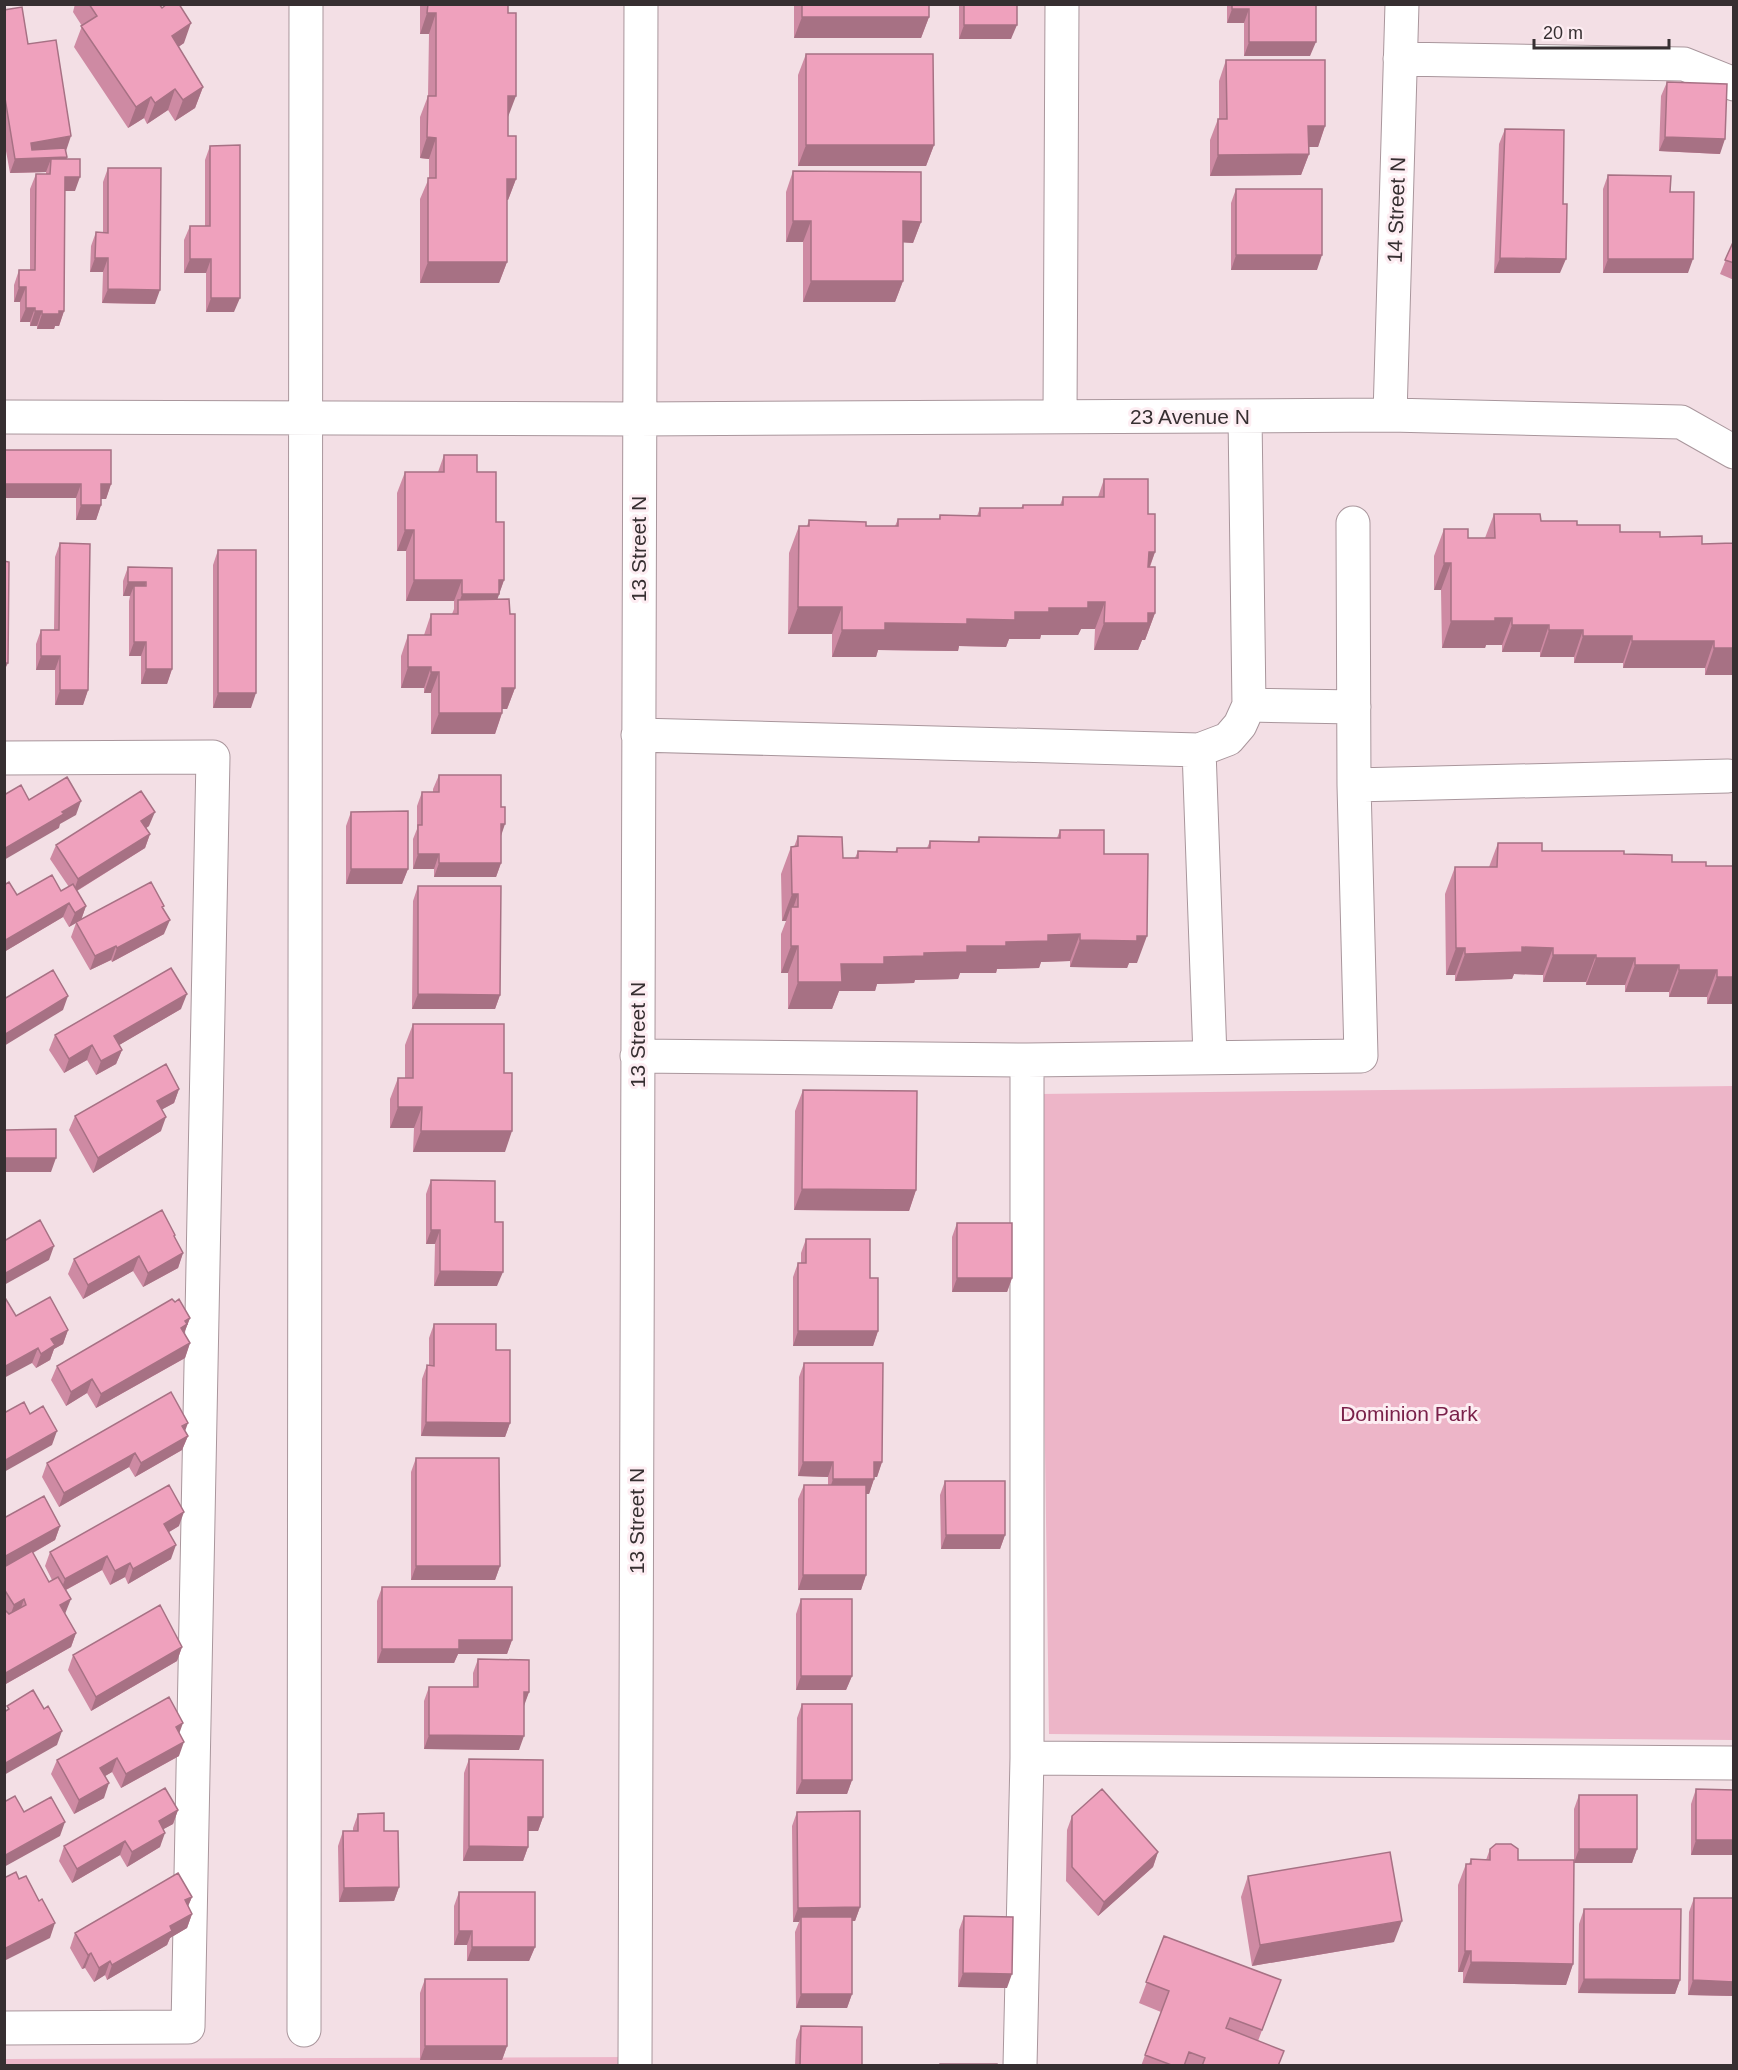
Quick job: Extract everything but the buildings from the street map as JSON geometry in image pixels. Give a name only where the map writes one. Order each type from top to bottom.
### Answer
[{"type":"street","points":[[304,2030],[306,4]]},
{"type":"street","name":"13 Street N","points":[[635,2066],[641,4]]},
{"type":"street","points":[[1060,417],[1062,4]]},
{"type":"street","name":"14 Street N","points":[[1390,415],[1402,4]]},
{"type":"street","points":[[1400,59],[1684,64],[1734,84]]},
{"type":"street","name":"23 Avenue N","points":[[4,417],[638,419],[1390,415],[1681,422],[1734,452]]},
{"type":"street","points":[[638,735],[1199,750],[1228,739],[1240,725],[1249,705],[1245,416]]},
{"type":"street","points":[[637,1056],[1027,1059],[1361,1056],[1354,785],[1353,523]]},
{"type":"street","points":[[1249,705],[1354,707]]},
{"type":"street","points":[[1199,750],[1210,1057]]},
{"type":"street","points":[[4,758],[213,757],[188,2027],[4,2028]]},
{"type":"street","points":[[1354,785],[1728,776]]},
{"type":"street","points":[[1020,2066],[1027,1758],[1027,1059]]},
{"type":"street","points":[[1027,1758],[1734,1763]]},
{"type":"green space","name":"Dominion Park","points":[[1733,1086],[1733,1740],[1049,1734],[1040,1094]]},
{"type":"green space","points":[[635,2057],[635,2066],[5,2066],[4,2059]]}]
